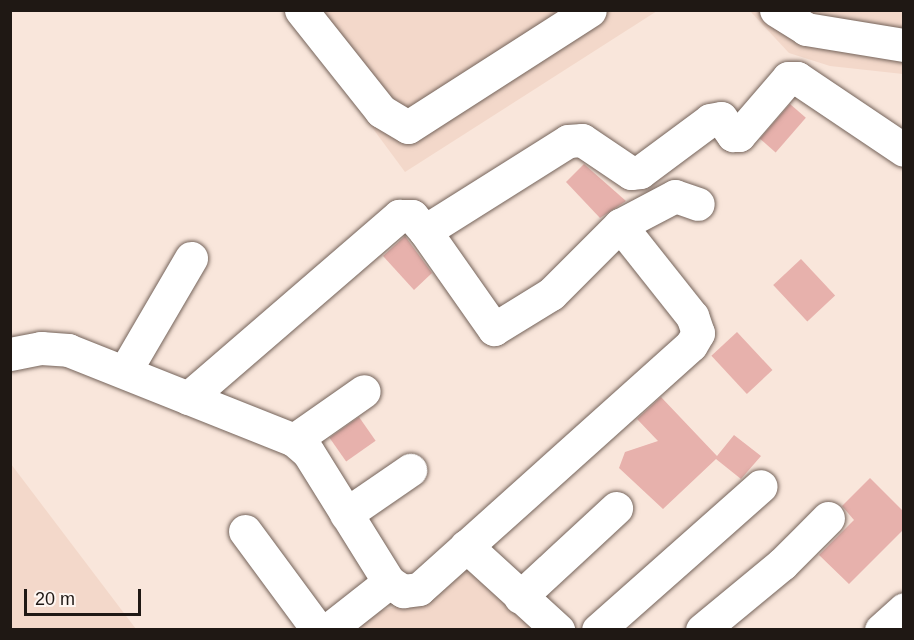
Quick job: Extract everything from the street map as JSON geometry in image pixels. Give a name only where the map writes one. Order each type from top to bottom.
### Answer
[{"type":"street","points":[[300,10],[381,111],[408,126],[591,10]]},
{"type":"street","points":[[776,10],[806,29],[903,45]]},
{"type":"street","points":[[425,231],[567,141],[582,140],[631,173],[649,169],[710,120],[721,118],[733,135],[739,135],[788,78],[804,80],[903,150]]},
{"type":"street","points":[[188,398],[399,216],[412,216],[425,231],[494,329],[551,294],[620,225],[675,196],[698,204]]},
{"type":"street","points":[[10,354],[41,348],[68,350],[294,440],[308,452],[389,582],[403,591],[419,589],[698,333],[692,316],[620,225]]},
{"type":"street","points":[[125,371],[191,258]]},
{"type":"street","points":[[294,440],[364,391]]},
{"type":"street","points":[[346,514],[410,470]]},
{"type":"street","points":[[598,630],[761,486]]},
{"type":"street","points":[[520,597],[616,508]]},
{"type":"street","points":[[702,630],[782,564],[828,518]]},
{"type":"street","points":[[245,531],[318,630]]},
{"type":"street","points":[[466,546],[558,630]]},
{"type":"street","points":[[328,630],[389,582]]},
{"type":"street","points":[[881,630],[903,609]]},
{"type":"shaded area","points":[[286,11],[657,11],[405,172]]},
{"type":"shaded area","points":[[750,11],[903,11],[903,74],[830,66],[789,53]]},
{"type":"shaded area","points":[[11,464],[136,629],[11,629]]},
{"type":"shaded area","points":[[463,560],[545,630],[356,630],[379,611],[424,600]]},
{"type":"building","points":[[790,104],[806,118],[776,152],[760,139]]},
{"type":"building","points":[[584,164],[626,201],[600,218],[566,182]]},
{"type":"building","points":[[405,236],[432,273],[414,290],[383,256]]},
{"type":"building","points":[[801,259],[835,296],[807,321],[773,285]]},
{"type":"building","points":[[737,332],[772,370],[747,394],[711,356]]},
{"type":"building","points":[[661,397],[717,456],[734,435],[761,456],[741,479],[716,459],[663,509],[619,468],[625,452],[658,441],[637,419]]},
{"type":"building","points":[[359,417],[376,441],[346,461],[330,438]]},
{"type":"building","points":[[870,478],[903,511],[903,530],[849,584],[819,555],[854,520],[842,506]]}]
